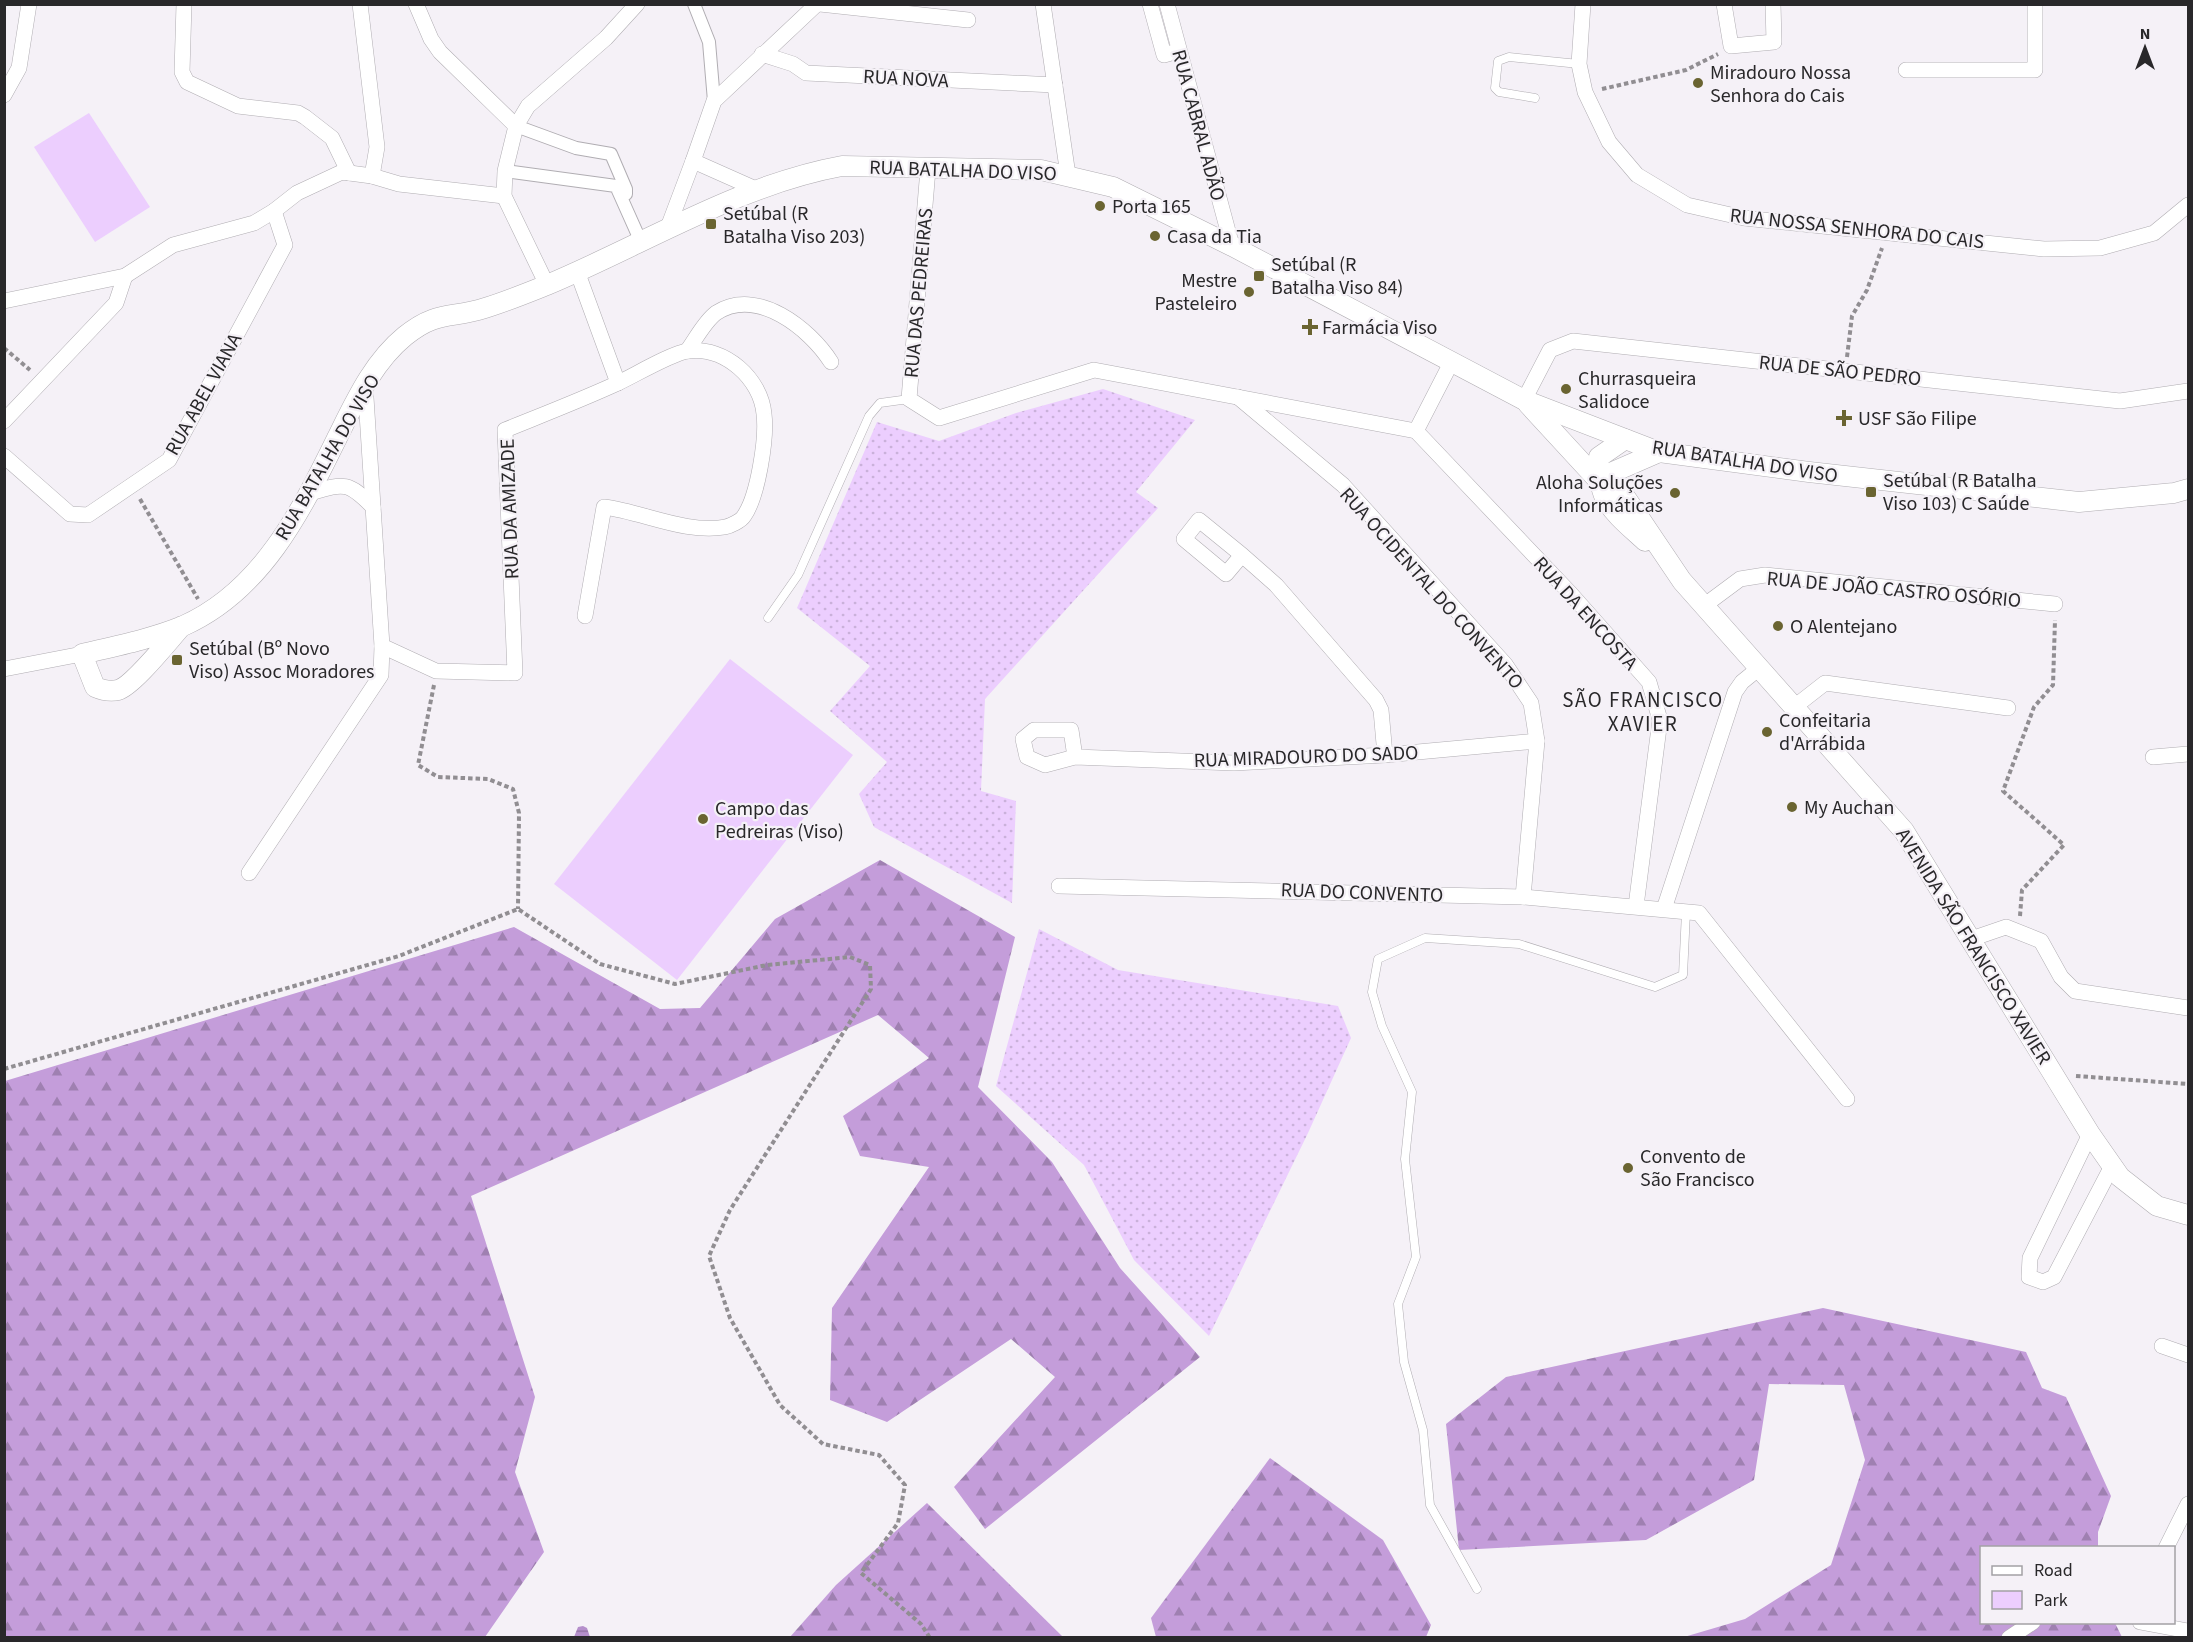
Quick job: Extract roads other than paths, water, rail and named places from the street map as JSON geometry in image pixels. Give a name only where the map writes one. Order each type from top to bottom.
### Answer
[{"type":"street","points":[[4,95],[19,68],[29,4]]},
{"type":"street","points":[[184,4],[182,72],[187,82],[238,105],[298,113],[326,131],[349,173]]},
{"type":"street","points":[[360,4],[377,147],[372,176]]},
{"type":"street","points":[[416,4],[431,39],[440,52],[516,126],[567,145],[611,154],[626,189],[625,206]]},
{"type":"street","points":[[547,285],[504,196],[505,171],[516,126],[528,106],[606,38],[637,4]]},
{"type":"street","points":[[667,231],[714,101],[709,42],[694,4]]},
{"type":"street","points":[[714,101],[762,54],[819,4],[968,20]]},
{"type":"street","points":[[1043,4],[1068,174]]},
{"type":"street","points":[[1150,4],[1164,55],[1178,51]]},
{"type":"street","name":"RUA CABRAL ADÃO","points":[[1167,4],[1232,246]]},
{"type":"street","name":"RUA NOSSA SENHORA DO CAIS","points":[[1583,4],[1579,64],[1585,92],[1609,142],[1636,175],[1687,205],[1744,218],[2044,249],[2100,248],[2154,233],[2188,205]]},
{"type":"street","points":[[1724,4],[1731,46],[1774,42],[1773,4]]},
{"type":"street","points":[[1906,70],[2035,70],[2035,4]]},
{"type":"street","name":"RUA NOVA","points":[[762,54],[793,64],[806,73],[1054,85]]},
{"type":"street","points":[[693,161],[756,189]]},
{"type":"street","name":"RUA BATALHA DO VISO","points":[[4,669],[82,654],[182,626],[206,613],[240,586],[261,566],[281,540],[310,493],[365,382],[404,336],[434,316],[482,309],[547,285],[756,189],[810,172],[843,166],[1041,170],[1068,174],[1113,187],[1232,246],[1524,400],[1659,452],[1809,472],[2079,502],[2174,493],[2188,489]]},
{"type":"street","name":"RUA DAS PEDREIRAS","points":[[928,169],[909,399],[939,418],[1094,370],[1416,431]]},
{"type":"street","points":[[505,171],[616,186],[641,242]]},
{"type":"street","points":[[4,301],[125,276],[173,245],[254,223],[297,193],[342,172],[372,176],[399,184],[504,196]]},
{"type":"street","name":"RUA ABEL VIANA","points":[[4,456],[70,514],[88,515],[169,460],[285,245],[274,211]]},
{"type":"street","points":[[578,271],[618,383],[687,351],[716,314],[741,306],[772,310],[796,323],[819,344],[831,362]]},
{"type":"street","points":[[4,420],[116,303],[125,276]]},
{"type":"street","name":"RUA DE SÃO PEDRO","points":[[1524,400],[1550,350],[1573,341],[2120,401],[2188,391]]},
{"type":"street","points":[[585,616],[604,507],[628,510],[699,529],[727,527],[744,518],[752,499],[763,443],[764,414],[756,388],[733,362],[712,352],[687,351]]},
{"type":"street","points":[[1416,431],[1452,362]]},
{"type":"street","points":[[249,873],[381,675],[382,646],[365,382]]},
{"type":"street","name":"RUA DA AMIZADE","points":[[382,646],[436,672],[515,673],[504,430],[618,383]]},
{"type":"street","name":"RUA OCIDENTAL DO CONVENTO","points":[[1235,396],[1342,486],[1505,664],[1531,703],[1537,741],[1523,897]]},
{"type":"street","name":"AVENIDA SÃO FRANCISCO XAVIER","points":[[1524,400],[1597,479],[1608,507],[1665,559],[1758,669],[1904,831],[2090,1134],[2120,1177],[2157,1206],[2188,1215]]},
{"type":"street","name":"RUA DA ENCOSTA","points":[[1416,431],[1571,594],[1649,682],[1660,720],[1636,906]]},
{"type":"street","points":[[1625,439],[1599,457],[1597,479],[1659,452]]},
{"type":"street","points":[[310,493],[337,485],[355,488],[373,507]]},
{"type":"street","points":[[1242,555],[1276,585],[1376,700],[1380,710],[1385,755]]},
{"type":"street","name":"RUA DE JOÃO CASTRO OSÓRIO","points":[[1705,605],[1740,579],[1765,575],[2055,604]]},
{"type":"street","points":[[82,654],[95,687],[105,691],[119,690],[130,682],[182,626]]},
{"type":"street","points":[[1664,909],[1735,693],[1742,682],[1758,669]]},
{"type":"street","points":[[1793,708],[1825,683],[2008,708]]},
{"type":"street","name":"RUA MIRADOURO DO SADO","points":[[1075,757],[1234,763],[1385,755],[1537,741]]},
{"type":"street","points":[[2153,757],[2188,754]]},
{"type":"street","name":"RUA DO CONVENTO","points":[[1059,886],[1523,897],[1636,906],[1700,914],[1847,1099]]},
{"type":"street","points":[[1971,939],[2006,927],[2041,941],[2061,977],[2075,991],[2188,1008]]},
{"type":"street","points":[[2090,1134],[2030,1258],[2029,1277],[2043,1282],[2054,1277],[2112,1166]]},
{"type":"street","points":[[2162,1346],[2188,1355]]},
{"type":"street","points":[[2167,1546],[2188,1504]]},
{"type":"street","points":[[2009,1638],[2031,1624]]},
{"type":"street","points":[[2146,1624],[2188,1631]]},
{"type":"lane","points":[[1535,98],[1499,92],[1495,88],[1498,61],[1509,57],[1579,64]]},
{"type":"lane","points":[[768,618],[798,575],[869,416],[880,403],[909,399]]},
{"type":"lane","points":[[1477,1589],[1431,1504],[1424,1430],[1404,1362],[1398,1304],[1416,1257],[1405,1159],[1413,1092],[1382,1026],[1372,992],[1378,959],[1425,938],[1519,944],[1655,987],[1683,975],[1686,912]]},
{"type":"place","name":"Miradouro Nossa Senhora do Cais","points":[[1698,83]]},
{"type":"place","name":"Porta 165","points":[[1100,206]]},
{"type":"place","name":"Setúbal (R Batalha Viso 203)","points":[[711,224]]},
{"type":"place","name":"Casa da Tia","points":[[1155,236]]},
{"type":"place","name":"Setúbal (R Batalha Viso 84)","points":[[1259,276]]},
{"type":"place","name":"Mestre Pasteleiro","points":[[1249,292]]},
{"type":"place","name":"Farmácia Viso","points":[[1310,327]]},
{"type":"place","name":"Churrasqueira Salidoce","points":[[1566,389]]},
{"type":"place","name":"USF São Filipe","points":[[1844,418]]},
{"type":"place","name":"Setúbal (R Batalha Viso 103) C Saúde","points":[[1871,492]]},
{"type":"place","name":"Aloha Soluções Informáticas","points":[[1675,493]]},
{"type":"place","name":"O Alentejano","points":[[1778,626]]},
{"type":"place","name":"Setúbal (Bº Novo Viso) Assoc Moradores","points":[[177,660]]},
{"type":"place","name":"Confeitaria d'Arrábida","points":[[1767,732]]},
{"type":"place","name":"My Auchan","points":[[1792,807]]},
{"type":"place","name":"Campo das Pedreiras (Viso)","points":[[703,819]]},
{"type":"place","name":"Convento de São Francisco","points":[[1628,1168]]},
{"type":"district","name":"SÃO FRANCISCO XAVIER","points":[[1643,712]]}]
